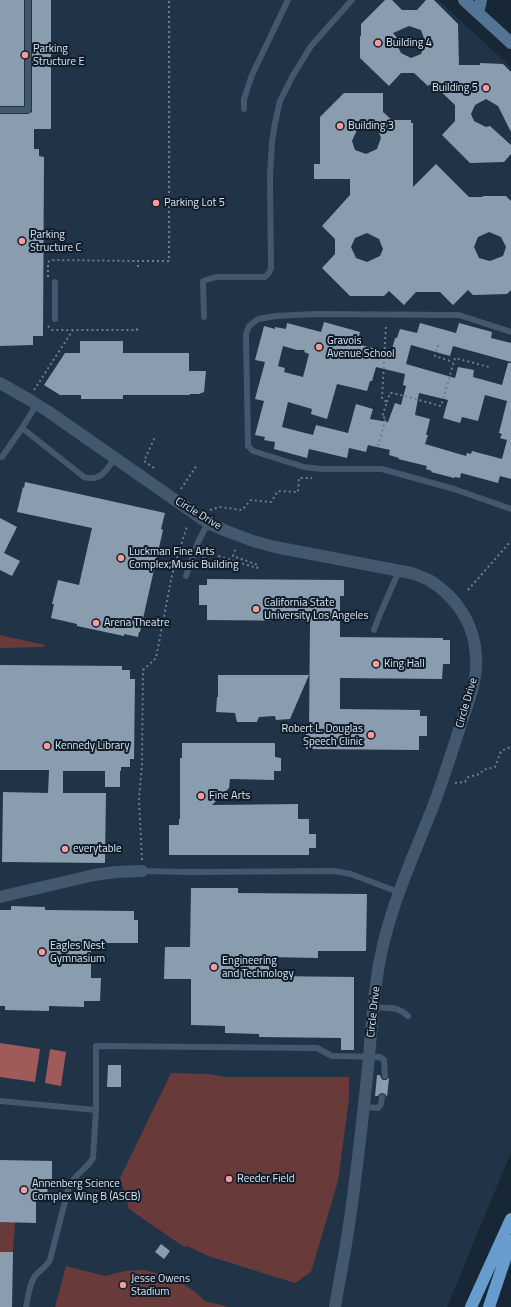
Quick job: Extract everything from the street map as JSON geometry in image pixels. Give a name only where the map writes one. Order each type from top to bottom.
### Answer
[{"type":"highway","points":[[471,1307],[511,1219]]},
{"type":"highway","points":[[489,1307],[511,1241]]},
{"type":"street","points":[[464,0],[511,43]]},
{"type":"street","points":[[478,13],[480,0]]},
{"type":"street","name":"Circle Drive","points":[[0,384],[35,399],[115,458],[208,517],[253,541],[275,547],[411,573],[427,579],[443,590],[453,600],[464,615],[471,630],[475,643],[477,659],[470,696],[443,781],[398,892],[384,943],[375,991],[364,1107],[350,1217],[335,1307]]},
{"type":"street","points":[[0,896],[94,875],[142,871]]},
{"type":"lane","points":[[0,110],[28,110],[28,0]]},
{"type":"lane","points":[[244,109],[244,99],[252,75],[288,0]]},
{"type":"lane","points":[[204,317],[203,281],[216,277],[265,277],[270,273],[270,176],[272,142],[280,101],[292,77],[311,46],[352,0]]},
{"type":"lane","points":[[55,282],[55,318]]},
{"type":"lane","points":[[511,332],[459,315],[314,314],[276,316],[258,319],[249,326],[246,334],[248,446],[253,451],[304,467],[322,469],[382,469],[454,489],[511,509]]},
{"type":"lane","points":[[0,457],[2,457],[22,428],[35,399]]},
{"type":"lane","points":[[22,428],[84,477],[91,479],[97,478],[107,470],[115,458]]},
{"type":"lane","points":[[186,576],[208,517]]},
{"type":"lane","points":[[374,630],[399,571]]},
{"type":"lane","points":[[142,871],[333,871],[351,874],[398,892]]},
{"type":"lane","points":[[374,1007],[394,1008],[408,1016]]},
{"type":"lane","points":[[26,1307],[33,1279],[50,1260],[73,1179],[90,1164],[93,1158],[96,1110],[96,1046],[317,1048],[332,1056],[369,1058],[380,1057],[384,1060],[385,1076]]},
{"type":"lane","points":[[364,1107],[378,1108],[381,1104],[382,1097]]},
{"type":"lane","points":[[0,1102],[96,1110]]},
{"type":"path","points":[[48,279],[48,262],[51,260],[169,261],[170,0]]},
{"type":"path","points":[[138,261],[138,267]]},
{"type":"path","points":[[387,315],[382,399],[387,402]]},
{"type":"path","points":[[48,324],[52,330],[137,330],[137,328]]},
{"type":"path","points":[[35,399],[73,330]]},
{"type":"path","points":[[438,345],[435,356],[454,362]]},
{"type":"path","points":[[378,446],[386,418],[382,417],[390,393],[441,406],[454,358],[488,367]]},
{"type":"path","points":[[154,468],[144,461],[155,437]]},
{"type":"path","points":[[180,490],[197,465]]},
{"type":"path","points":[[208,517],[220,507],[242,510],[251,500],[271,502],[278,491],[298,492],[299,478],[315,478]]},
{"type":"path","points":[[142,871],[139,799],[142,765],[143,670],[156,658],[172,575],[187,526]]},
{"type":"path","points":[[468,590],[511,542]]},
{"type":"path","points":[[201,564],[206,552],[257,568],[258,565],[233,556],[236,547]]},
{"type":"path","points":[[172,575],[186,576]]},
{"type":"path","points":[[450,784],[465,782],[468,777],[480,774],[483,770],[495,767],[501,751],[511,747]]},
{"type":"shaded area","name":"California State University Los Angeles","points":[[0,0],[438,0],[511,67],[511,1152],[447,1307],[0,1307]]},
{"type":"shaded area","points":[[0,635],[45,645],[45,647],[0,648]]},
{"type":"shaded area","points":[[0,1043],[40,1049],[35,1082],[0,1077]]},
{"type":"shaded area","points":[[50,1049],[66,1052],[61,1086],[45,1083]]},
{"type":"shaded area","name":"Reeder Field","points":[[171,1073],[208,1074],[225,1077],[349,1077],[349,1099],[338,1181],[311,1272],[295,1283],[208,1256],[187,1246],[184,1247],[129,1209],[120,1178]]},
{"type":"shaded area","points":[[0,1222],[15,1222],[13,1252],[0,1252]]},
{"type":"shaded area","name":"Jesse Owens Stadium","points":[[66,1266],[105,1276],[125,1271],[144,1270],[160,1274],[176,1279],[194,1291],[205,1301],[229,1307],[55,1307]]},
{"type":"building","points":[[0,0],[24,0],[24,106],[0,106]]},
{"type":"building","name":"Parking Structure C","points":[[32,0],[51,0],[51,129],[34,129],[34,149],[39,149],[39,156],[44,157],[43,336],[33,336],[33,345],[0,346],[0,114],[28,114],[32,112]]},
{"type":"building","points":[[385,0],[392,0],[402,10],[417,10],[426,0],[434,0],[458,24],[459,65],[480,65],[480,63],[503,64],[511,72],[511,132],[498,106],[486,99],[475,105],[471,114],[474,121],[486,127],[490,126],[511,145],[511,154],[504,162],[470,163],[442,135],[455,121],[455,105],[433,84],[428,86],[414,73],[401,73],[389,86],[360,58],[361,24]],"holes":[[[409,26],[421,30],[425,41],[421,54],[411,58],[401,53],[395,41],[397,38],[393,33]]]},
{"type":"building","points":[[344,93],[383,93],[383,112],[393,121],[411,120],[411,123],[413,123],[413,187],[436,164],[469,197],[506,196],[511,201],[511,290],[507,294],[473,295],[468,290],[453,305],[440,292],[416,292],[404,305],[389,291],[384,296],[350,296],[322,268],[335,254],[335,239],[322,226],[350,195],[350,179],[314,179],[314,164],[320,164],[320,117]],"holes":[[[369,125],[377,128],[381,138],[377,149],[366,154],[355,150],[352,141],[357,130]],[[489,232],[501,237],[506,247],[503,256],[490,261],[479,258],[474,247],[478,237]],[[367,233],[379,239],[383,249],[380,256],[367,262],[356,258],[351,247],[355,238]]]},
{"type":"building","points":[[324,322],[360,332],[357,344],[391,353],[395,338],[397,338],[400,329],[417,333],[420,323],[456,333],[459,323],[492,332],[491,338],[511,343],[511,362],[453,346],[450,356],[411,345],[406,364],[455,378],[458,367],[474,370],[473,377],[502,385],[508,363],[511,363],[511,479],[500,476],[498,483],[461,473],[460,478],[454,478],[431,472],[432,471],[426,469],[427,466],[398,459],[399,458],[389,455],[390,450],[368,445],[366,452],[349,448],[347,458],[309,449],[307,458],[274,449],[275,442],[264,440],[265,437],[255,435],[264,401],[255,399],[265,362],[255,360],[264,326],[275,329],[275,327],[286,329],[287,323],[321,332]],"holes":[[[283,346],[297,350],[305,350],[304,352],[309,354],[303,377],[284,372],[285,368],[278,366]],[[376,367],[405,374],[403,385],[406,386],[401,405],[395,403],[388,422],[370,419],[373,409],[356,404],[348,433],[316,425],[313,435],[282,427],[288,402],[312,409],[311,414],[327,419],[337,384],[367,391],[370,381],[372,381]],[[419,393],[448,400],[443,418],[460,423],[462,417],[478,421],[485,395],[507,401],[499,433],[502,434],[500,438],[507,440],[502,459],[472,451],[471,454],[467,453],[466,456],[425,444],[430,419],[415,415]]]},
{"type":"building","points":[[80,341],[123,341],[123,353],[189,353],[189,371],[206,371],[204,392],[190,395],[123,395],[123,399],[81,399],[81,395],[60,395],[44,385],[65,353],[80,353]]},
{"type":"building","name":"Luckman Fine Arts Complex;Music Building","points":[[25,482],[165,513],[161,529],[163,530],[138,637],[124,634],[124,636],[77,626],[77,624],[51,618],[54,604],[52,604],[58,580],[79,585],[92,528],[17,512]]},
{"type":"building","points":[[0,518],[17,527],[4,553],[20,561],[12,576],[0,570]]},
{"type":"building","name":"King Hall","points":[[207,579],[344,580],[344,596],[340,596],[340,637],[443,638],[443,640],[450,640],[450,664],[443,664],[442,679],[340,678],[340,709],[420,710],[420,716],[427,716],[427,736],[419,736],[419,750],[306,749],[306,732],[309,732],[310,621],[207,620],[207,605],[199,605],[199,585],[207,585]]},
{"type":"building","name":"Kennedy Library","points":[[0,665],[122,666],[122,670],[130,670],[130,679],[135,679],[134,759],[130,759],[130,767],[121,767],[120,787],[105,787],[105,771],[63,771],[63,793],[106,793],[105,863],[2,862],[3,792],[48,793],[49,770],[0,770]]},
{"type":"building","points":[[218,675],[309,675],[290,719],[276,720],[275,716],[259,717],[257,722],[237,722],[235,713],[216,712]]},
{"type":"building","name":"Fine Arts","points":[[182,743],[275,743],[275,757],[281,758],[281,771],[274,771],[274,780],[230,779],[229,788],[212,805],[298,804],[298,819],[309,819],[309,834],[316,834],[316,848],[309,848],[309,855],[169,855],[169,825],[179,825],[180,819],[180,758],[182,758]]},
{"type":"building","name":"Engineering and Technology","points":[[191,888],[238,888],[238,893],[367,894],[366,951],[318,951],[318,958],[269,957],[269,976],[354,977],[354,1050],[341,1050],[341,1038],[259,1037],[259,1034],[225,1033],[225,1026],[191,1025],[191,979],[164,979],[165,947],[190,947]]},
{"type":"building","name":"Eagles Nest Gymnasium","points":[[11,906],[45,907],[45,910],[134,911],[134,920],[138,920],[138,943],[91,943],[91,978],[101,978],[100,1001],[84,1001],[84,1007],[49,1006],[49,1011],[5,1010],[5,1006],[0,1006],[0,910],[11,910]]},
{"type":"building","points":[[108,1065],[121,1065],[121,1087],[107,1087]]},
{"type":"building","points":[[377,1075],[380,1075],[383,1080],[389,1078],[387,1097],[382,1093],[375,1096]]},
{"type":"building","name":"Annenberg Science Complex Wing B (ASCB)","points":[[0,1160],[52,1161],[52,1179],[48,1179],[47,1201],[36,1200],[36,1223],[0,1222]]},
{"type":"building","points":[[161,1244],[170,1251],[164,1259],[155,1252]]},
{"type":"building","points":[[0,1252],[13,1252],[12,1307],[0,1307]]},
{"type":"place","name":"Building 4","points":[[378,43]]},
{"type":"place","name":"Parking Structure E","points":[[25,55]]},
{"type":"place","name":"Building 5","points":[[486,88]]},
{"type":"place","name":"Building 3","points":[[340,126]]},
{"type":"place","name":"Parking Lot 5","points":[[156,203]]},
{"type":"place","name":"Parking Structure C","points":[[22,241]]},
{"type":"place","name":"Gravois Avenue School","points":[[319,347]]},
{"type":"place","name":"Luckman Fine Arts Complex;Music Building","points":[[121,558]]},
{"type":"place","name":"California State University Los Angeles","points":[[256,609]]},
{"type":"place","name":"Arena Theatre","points":[[96,623]]},
{"type":"place","name":"King Hall","points":[[376,664]]},
{"type":"place","name":"Robert L. Douglas Speech Clinic","points":[[371,735]]},
{"type":"place","name":"Kennedy Library","points":[[47,746]]},
{"type":"place","name":"Fine Arts","points":[[201,796]]},
{"type":"place","name":"everytable","points":[[65,849]]},
{"type":"place","name":"Eagles Nest Gymnasium","points":[[42,952]]},
{"type":"place","name":"Engineering and Technology","points":[[214,967]]},
{"type":"place","name":"Reeder Field","points":[[229,1179]]},
{"type":"place","name":"Annenberg Science Complex Wing B (ASCB)","points":[[24,1190]]},
{"type":"place","name":"Jesse Owens Stadium","points":[[123,1285]]}]
